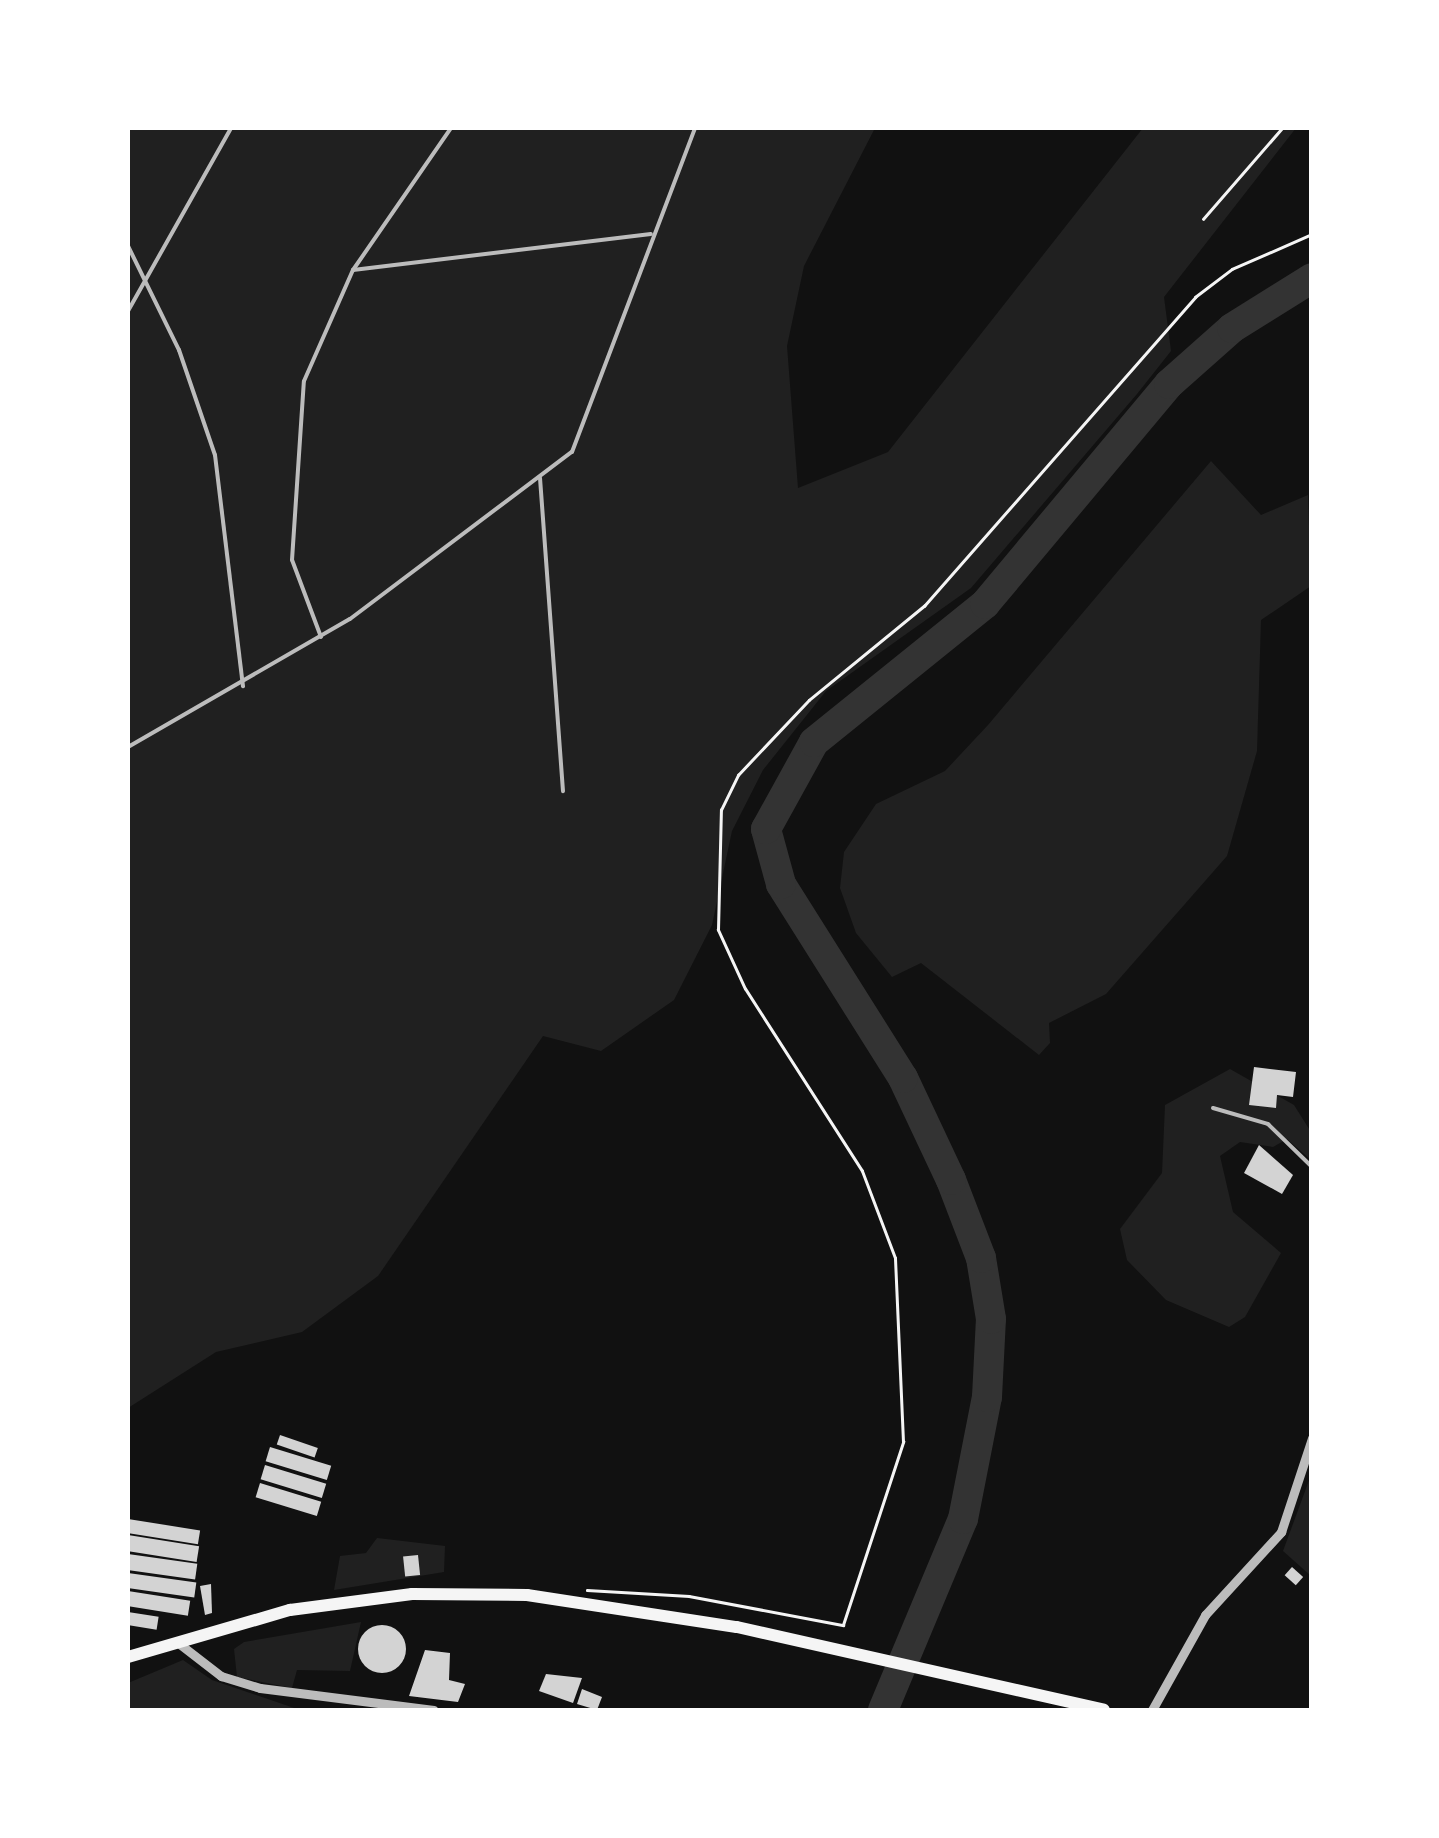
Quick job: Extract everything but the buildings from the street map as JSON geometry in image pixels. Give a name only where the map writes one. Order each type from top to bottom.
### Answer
[{"type":"main road","points":[[128,1656],[290,1610],[412,1594],[584,1601],[840,1650],[1104,1710]]},
{"type":"street","points":[[1152,1710],[1205,1615],[1281,1532],[1312,1438]]},
{"type":"street","points":[[177,1642],[234,1680],[434,1710]]},
{"type":"lane","points":[[128,311],[231,128]]},
{"type":"lane","points":[[321,637],[292,560],[293,454],[304,380],[353,270],[451,128]]},
{"type":"lane","points":[[128,748],[243,686],[321,637],[540,478],[583,436],[652,234],[695,128]]},
{"type":"lane","points":[[353,270],[652,234]]},
{"type":"lane","points":[[128,246],[216,455],[243,686]]},
{"type":"lane","points":[[540,478],[563,791]]},
{"type":"lane","points":[[1212,1108],[1268,1124],[1312,1167]]},
{"type":"path","points":[[1203,218],[1282,128]]},
{"type":"path","points":[[584,1601],[592,1584],[843,1625],[903,1442],[894,1258],[862,1171],[745,989],[718,930],[717,839],[738,775],[810,700],[924,606],[1194,297],[1232,269],[1312,234]]},
{"type":"shaded area","points":[[128,128],[875,128],[804,266],[787,346],[798,488],[888,452],[1143,128],[1296,128],[1164,297],[1171,351],[1137,394],[971,588],[826,691],[763,770],[732,831],[712,925],[674,1000],[601,1051],[543,1036],[378,1276],[302,1332],[216,1352],[128,1408]]},
{"type":"shaded area","points":[[1211,461],[1261,515],[1308,495],[1311,586],[1261,620],[1257,751],[1227,856],[1106,994],[1049,1023],[1050,1043],[1039,1055],[921,963],[892,977],[856,933],[840,888],[844,852],[876,804],[945,771]]},
{"type":"shaded area","points":[[1230,1069],[1294,1105],[1311,1132],[1311,1160],[1287,1139],[1273,1147],[1240,1142],[1220,1156],[1233,1212],[1281,1253],[1245,1317],[1229,1327],[1166,1300],[1127,1260],[1120,1229],[1162,1173],[1165,1105]]},
{"type":"shaded area","points":[[1311,1475],[1312,1576],[1283,1551]]},
{"type":"shaded area","points":[[377,1538],[445,1546],[444,1572],[334,1590],[340,1556],[366,1553]]},
{"type":"shaded area","points":[[361,1622],[350,1671],[297,1670],[292,1688],[237,1677],[234,1649],[244,1642]]},
{"type":"shaded area","points":[[183,1660],[212,1680],[300,1710],[128,1710],[128,1683]]},
{"type":"waterway","points":[[883,1710],[963,1519],[987,1397],[991,1319],[981,1258],[951,1180],[903,1078],[781,884],[766,829],[814,742],[985,604],[1169,384],[1232,328],[1312,278]]}]
